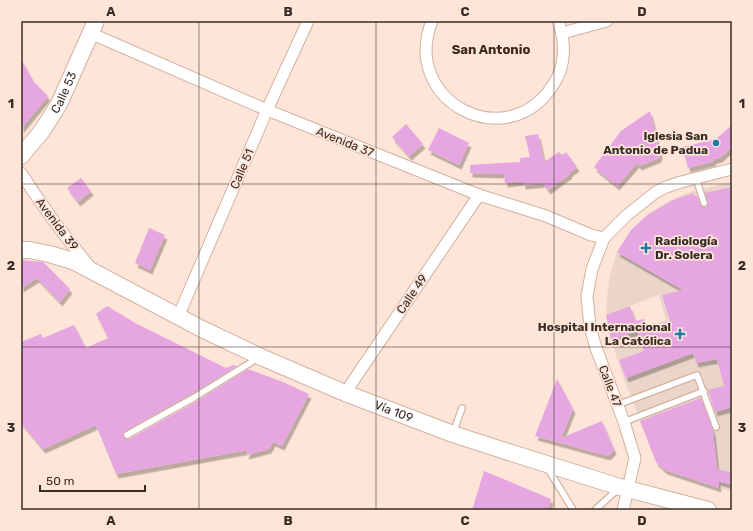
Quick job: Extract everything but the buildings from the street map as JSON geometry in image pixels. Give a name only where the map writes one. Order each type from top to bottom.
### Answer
[{"type":"main road","name":"Calle 53","points":[[21,156],[42,132],[59,104],[93,27]]},
{"type":"main road","name":"Vía 109","points":[[21,250],[30,250],[49,254],[73,261],[178,317],[261,357],[345,393],[453,434],[624,489],[708,510]]},
{"type":"street","name":"Calle 51","points":[[178,317],[267,110],[308,21]]},
{"type":"street","points":[[432,21],[427,34],[426,57],[432,79],[445,98],[463,111],[485,118],[507,118],[529,110],[546,96],[559,77],[564,55],[562,33],[558,21]]},
{"type":"street","points":[[562,33],[607,21]]},
{"type":"street","name":"Avenida 37","points":[[93,27],[267,110],[479,195],[546,216],[591,235],[604,238]]},
{"type":"street","points":[[604,238],[631,211],[656,192],[666,187],[732,169]]},
{"type":"street","name":"Avenida 39","points":[[21,173],[66,238],[95,273]]},
{"type":"street","name":"Calle 49","points":[[345,393],[479,195]]},
{"type":"street","name":"Calle 47","points":[[604,238],[592,269],[587,296],[588,312],[590,327],[596,348],[624,422],[635,458],[624,489],[623,510]]},
{"type":"lane","points":[[696,178],[704,203]]},
{"type":"lane","points":[[127,435],[195,397],[261,357]]},
{"type":"lane","points":[[617,405],[697,375],[716,427]]},
{"type":"lane","points":[[624,422],[704,391]]},
{"type":"lane","points":[[453,434],[462,408]]},
{"type":"lane","points":[[545,463],[572,508]]},
{"type":"lane","points":[[595,510],[624,489]]},
{"type":"shaded area","name":"Hospital Internacional La Católica","points":[[732,182],[732,492],[719,488],[713,432],[640,421],[625,382],[611,340],[666,320],[659,295],[606,315],[610,275],[617,252],[683,290],[693,274],[647,214],[673,199],[693,191]]},
{"type":"place","name":"Iglesia San Antonio de Padua","points":[[716,143]]},
{"type":"place","name":"Radiología Dr. Solera","points":[[646,248]]},
{"type":"place","name":"Hospital Internacional La Católica","points":[[680,334]]},
{"type":"district","name":"San Antonio","points":[[491,49]]}]
